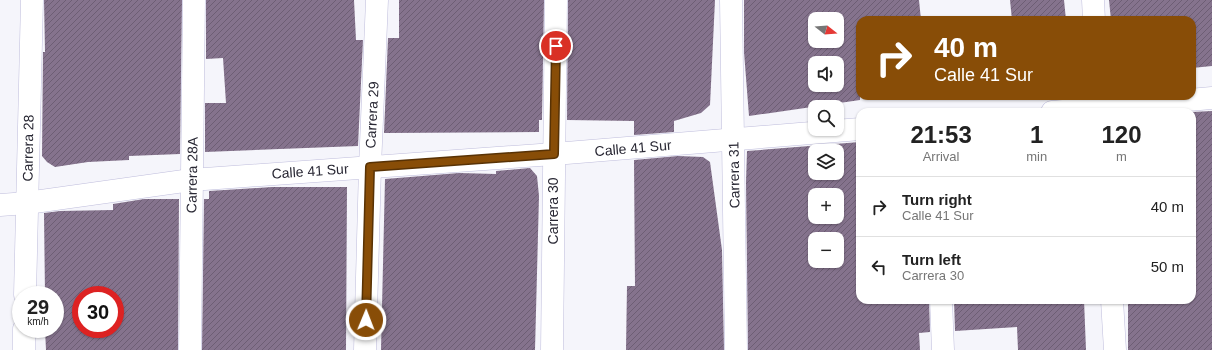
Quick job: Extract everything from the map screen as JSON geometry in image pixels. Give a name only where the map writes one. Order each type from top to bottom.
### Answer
[{"type":"street","name":"Carrera 28","points":[[25,286],[32,0]]},
{"type":"street","name":"Carrera 28A","points":[[190,350],[194,0]]},
{"type":"street","name":"Carrera 29","points":[[365,350],[370,167],[377,0]]},
{"type":"street","name":"Carrera 30","points":[[552,350],[556,0]]},
{"type":"street","name":"Carrera 31","points":[[731,0],[736,350]]},
{"type":"street","points":[[1093,0],[1094,16]]},
{"type":"street","points":[[1196,99],[1212,98]]},
{"type":"street","points":[[1079,108],[1100,105],[1180,100]]},
{"type":"street","name":"Calle 41 Sur","points":[[0,205],[27,203],[191,180],[554,154],[856,129]]},
{"type":"street","points":[[941,304],[943,350]]},
{"type":"street","points":[[1112,304],[1115,350]]},
{"type":"street","points":[[24,338],[24,350]]},
{"type":"building","points":[[44,0],[182,0],[180,154],[129,156],[129,160],[88,162],[55,167],[47,162],[42,156],[43,52],[45,52]]},
{"type":"building","points":[[206,0],[354,0],[356,40],[363,40],[358,146],[205,152],[205,103],[226,103],[223,58],[206,59]]},
{"type":"building","points":[[399,0],[544,0],[542,120],[539,120],[539,132],[384,133],[388,38],[399,38]]},
{"type":"building","points":[[568,0],[715,0],[710,105],[701,113],[674,121],[674,132],[634,135],[634,121],[567,120]]},
{"type":"building","points":[[744,0],[919,0],[921,16],[856,16],[856,100],[860,100],[844,102],[844,100],[808,100],[808,107],[749,116],[744,52]]},
{"type":"building","points":[[1010,0],[1064,0],[1066,16],[1012,16]]},
{"type":"building","points":[[1109,0],[1212,0],[1212,66],[1196,68],[1196,16],[1111,16]]},
{"type":"building","points":[[1212,111],[1212,350],[1128,350],[1128,304],[1196,304],[1196,112]]},
{"type":"building","points":[[856,142],[856,304],[929,304],[930,332],[919,333],[920,350],[748,350],[747,151],[808,146],[808,180],[844,180],[844,144],[835,144]]},
{"type":"building","points":[[678,156],[703,157],[710,162],[722,250],[724,350],[626,350],[627,286],[635,286],[634,160]]},
{"type":"building","points":[[530,168],[537,176],[539,196],[535,350],[381,350],[385,179],[459,173],[496,174],[496,171]]},
{"type":"building","points":[[272,187],[347,187],[346,350],[202,350],[204,199],[209,199],[209,191]]},
{"type":"building","points":[[144,199],[179,199],[178,350],[46,350],[45,338],[64,338],[64,286],[45,286],[44,213],[60,211],[113,210],[113,204]]},
{"type":"building","points":[[954,304],[1084,304],[1086,350],[1018,350],[1017,327],[955,331]]},
{"type":"route","points":[[366,320],[370,167],[554,154],[556,46]]}]
